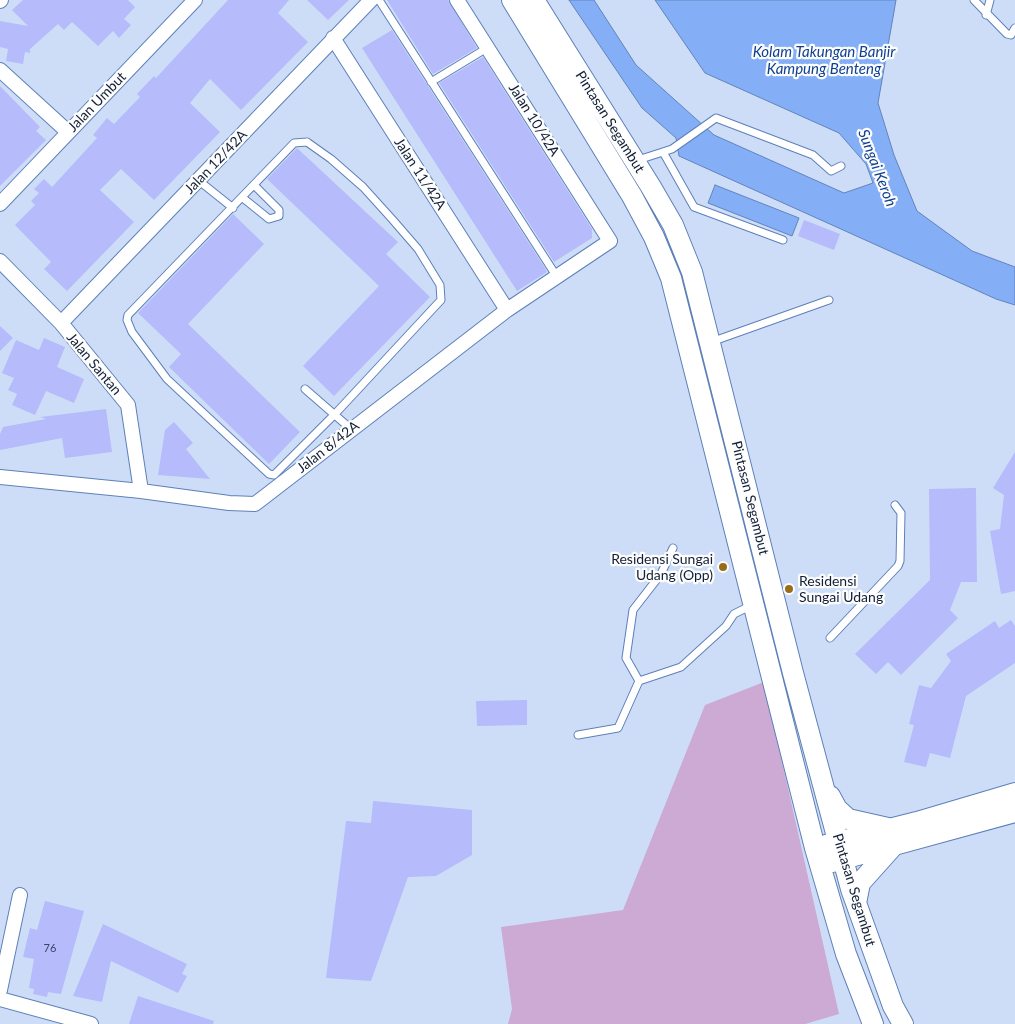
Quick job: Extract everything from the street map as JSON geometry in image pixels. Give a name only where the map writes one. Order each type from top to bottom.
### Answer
[{"type":"main road","name":"Pintasan Segambut","points":[[512,0],[632,196],[659,248],[670,278],[817,857],[846,954],[873,1024]]},
{"type":"main road","name":"Pintasan Segambut","points":[[534,0],[672,225],[692,272],[841,850],[856,903],[893,1006],[903,1024]]},
{"type":"main road","points":[[821,778],[837,809],[848,819],[893,837]]},
{"type":"main road","points":[[856,903],[860,883],[893,837],[1015,793]]},
{"type":"main road","points":[[817,857],[893,837],[1015,812]]},
{"type":"street","name":"Jalan Umbut","points":[[0,204],[195,0]]},
{"type":"street","name":"Jalan 12/42A","points":[[61,323],[371,0]]},
{"type":"street","name":"Jalan 10/42A","points":[[457,0],[610,241]]},
{"type":"street","name":"Jalan 11/42A","points":[[333,38],[507,310]]},
{"type":"street","points":[[0,70],[68,132]]},
{"type":"street","name":"Jalan 8/42A","points":[[0,477],[141,491],[229,503],[255,504],[507,310],[610,241]]},
{"type":"street","name":"Jalan Santan","points":[[0,261],[61,323],[128,405],[141,491]]},
{"type":"street","points":[[0,990],[20,895]]},
{"type":"street","points":[[0,999],[91,1024]]},
{"type":"lane","points":[[379,0],[557,277]]},
{"type":"lane","points":[[974,0],[986,15],[1007,34],[1011,35],[1015,28]]},
{"type":"lane","points":[[986,15],[990,0]]},
{"type":"lane","points":[[431,82],[487,48]]},
{"type":"lane","points":[[634,161],[672,149],[716,118],[813,155],[831,171],[841,166]]},
{"type":"lane","points":[[307,142],[331,159],[362,187],[418,249],[440,285],[441,300],[336,414],[278,473],[269,474],[168,379],[132,332],[127,320],[128,315],[243,198],[294,143],[307,142]]},
{"type":"lane","points":[[663,152],[694,207],[783,240]]},
{"type":"lane","points":[[198,180],[233,208]]},
{"type":"lane","points":[[243,198],[269,219],[279,216],[279,210],[255,186]]},
{"type":"lane","points":[[710,342],[829,300]]},
{"type":"lane","points":[[305,389],[351,429]]},
{"type":"lane","points":[[830,638],[898,566],[900,561],[901,513],[895,505]]},
{"type":"lane","points":[[639,681],[626,658],[633,610],[661,574],[673,548]]},
{"type":"lane","points":[[578,735],[618,728],[639,681],[681,667],[726,626],[734,614],[752,605]]},
{"type":"shaded area","points":[[764,682],[839,1014],[805,1024],[508,1024],[512,1009],[501,927],[623,910],[705,705]]},
{"type":"water","points":[[569,0],[594,0],[636,65],[714,135],[844,193],[873,183],[866,164],[839,133],[705,73],[655,0],[896,0],[878,103],[894,155],[917,211],[972,251],[1015,267],[1015,305],[996,299],[679,156],[676,138],[642,108]]},
{"type":"water","points":[[715,185],[799,218],[792,236],[708,203]]},
{"type":"building","points":[[23,0],[128,0],[135,7],[124,19],[131,25],[119,38],[113,31],[98,46],[72,22],[64,30],[58,24],[30,49],[30,53],[25,52],[23,64],[6,61],[8,49],[0,47],[0,21],[28,26],[12,10]]},
{"type":"building","points":[[228,0],[289,0],[278,13],[308,42],[241,110],[210,79],[190,103],[220,132],[154,200],[121,169],[100,190],[134,222],[67,291],[44,269],[51,262],[15,225],[35,205],[31,201],[39,193],[34,189],[44,179],[52,187],[97,138],[93,135],[107,118],[114,124],[140,97],[137,94],[154,76],[156,78]]},
{"type":"building","points":[[307,0],[349,0],[328,20]]},
{"type":"building","points":[[387,0],[448,0],[477,48],[433,74]]},
{"type":"building","points":[[392,30],[547,272],[517,291],[362,48]]},
{"type":"building","points":[[483,57],[592,229],[592,238],[554,262],[439,83]]},
{"type":"building","points":[[0,86],[40,127],[36,131],[46,140],[0,186]]},
{"type":"building","points":[[297,148],[398,242],[386,254],[430,297],[334,396],[303,366],[379,286],[267,179]]},
{"type":"building","points":[[233,214],[264,244],[188,324],[300,432],[269,464],[169,367],[181,354],[138,313]]},
{"type":"building","points":[[804,220],[840,234],[834,250],[798,236]]},
{"type":"building","points":[[0,326],[13,338],[0,351]]},
{"type":"building","points":[[44,338],[65,347],[57,367],[84,379],[74,403],[46,391],[35,415],[12,405],[17,394],[8,390],[14,378],[2,373],[16,340],[39,350]]},
{"type":"building","points":[[106,409],[112,452],[65,458],[62,438],[0,450],[0,434],[3,427],[46,419],[40,417]]},
{"type":"building","points":[[174,422],[193,443],[186,449],[210,479],[158,475],[165,430]]},
{"type":"building","points":[[1015,452],[1015,591],[1001,594],[990,531],[1000,529],[1004,495],[993,488]]},
{"type":"building","points":[[976,488],[977,582],[961,582],[950,610],[958,618],[901,675],[888,662],[876,674],[855,654],[930,580],[929,489]]},
{"type":"building","points":[[1011,620],[1015,626],[1015,663],[966,696],[950,758],[930,753],[926,767],[904,762],[914,725],[909,724],[919,685],[931,688],[951,661],[946,654],[995,621],[999,628]]},
{"type":"building","points":[[527,700],[527,725],[477,726],[476,701]]},
{"type":"building","points":[[373,801],[472,810],[472,855],[436,876],[408,877],[371,981],[326,978],[346,821],[371,823]]},
{"type":"building","points":[[45,901],[84,911],[61,994],[48,992],[47,997],[33,994],[34,989],[29,988],[34,959],[23,957],[30,928],[37,930]]},
{"type":"building","points":[[103,924],[187,964],[182,974],[187,976],[178,993],[111,961],[102,1002],[73,996]]},
{"type":"building","points":[[138,996],[214,1021],[213,1024],[129,1024]]},
{"type":"place","name":"Residensi Sungai Udang (Opp)","points":[[723,567]]},
{"type":"place","name":"Residensi Sungai Udang","points":[[789,589]]},
{"type":"water label","name":"Kolam Takungan Banjir Kampung Benteng","points":[[824,60]]},
{"type":"water label","name":"Sungai Keroh","points":[[877,168]]}]
